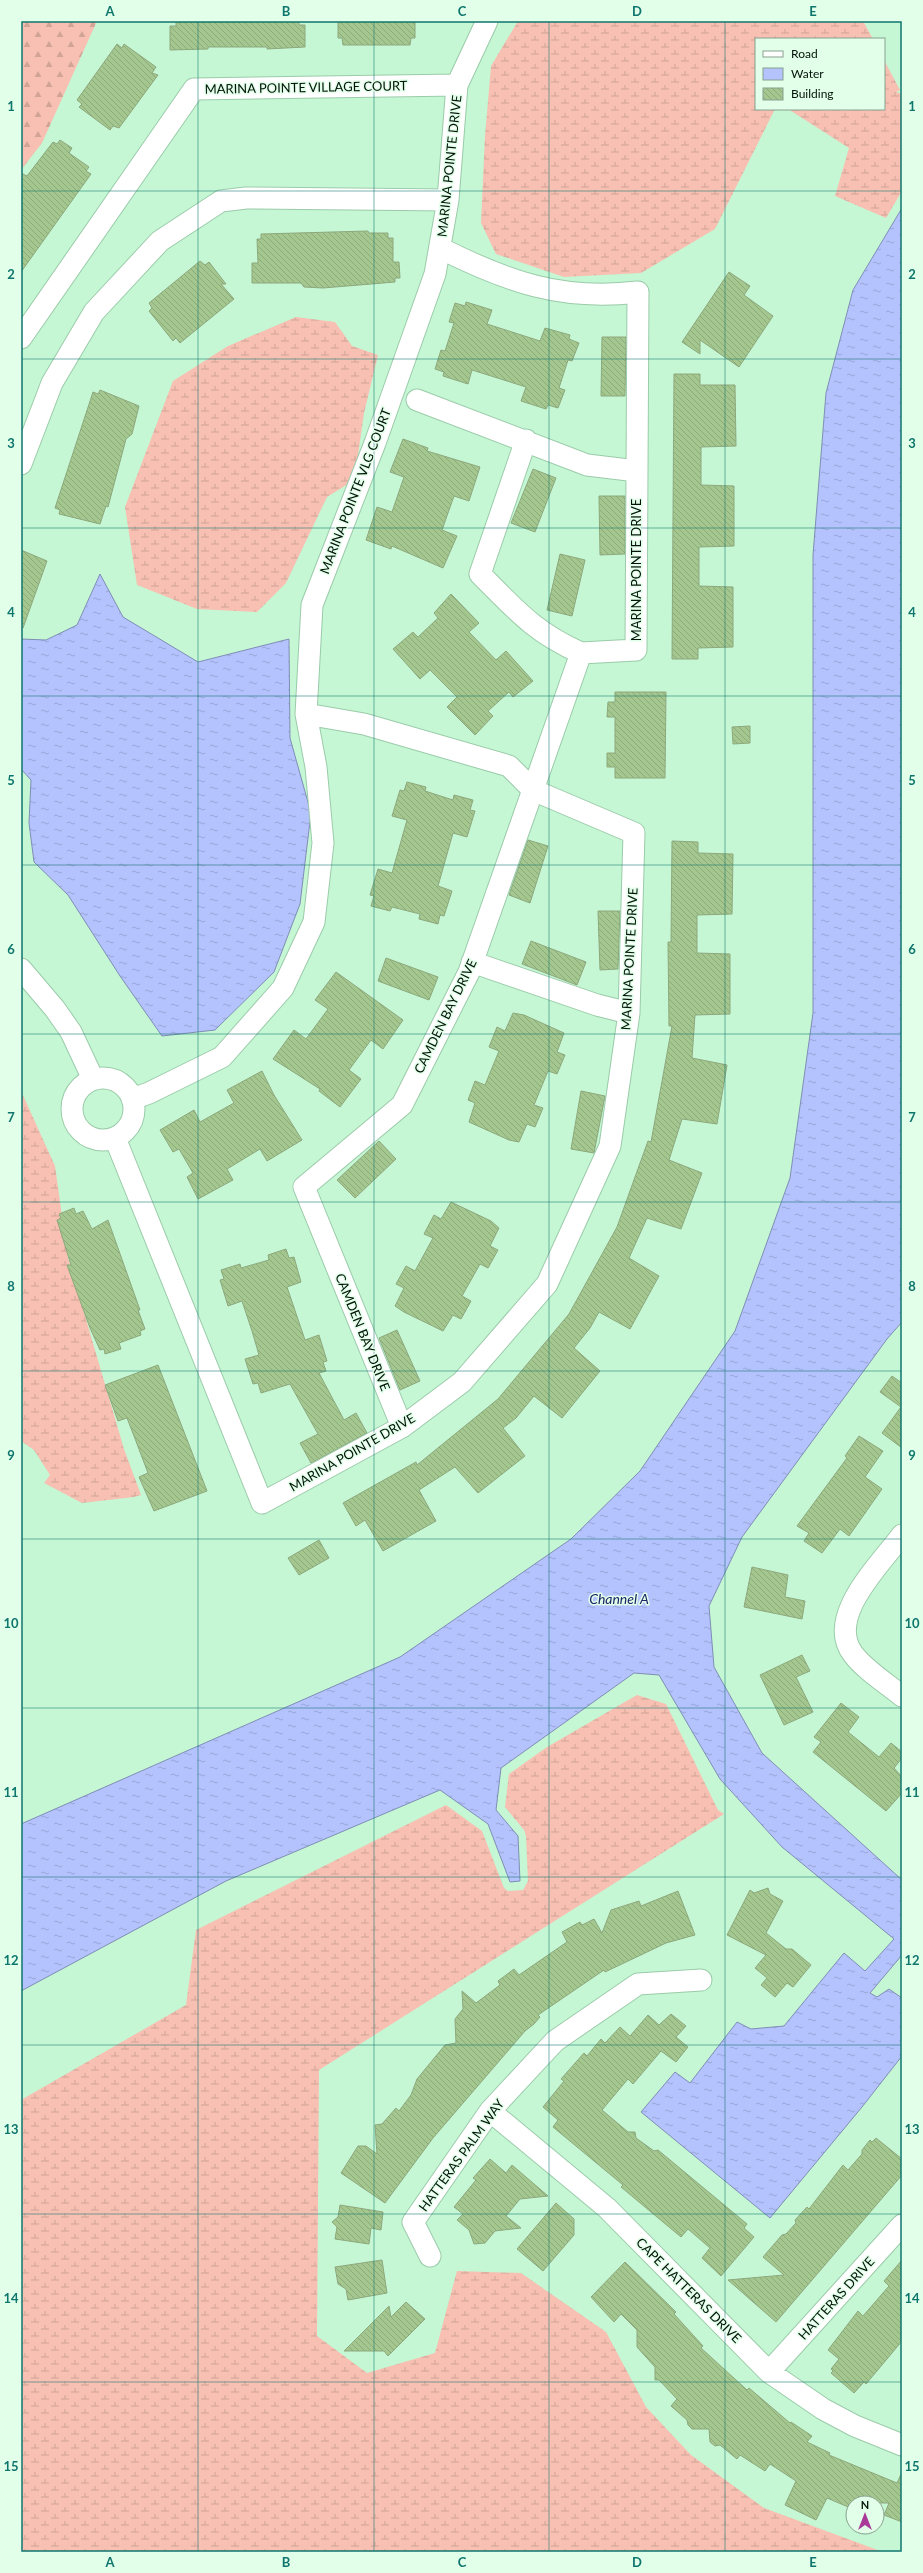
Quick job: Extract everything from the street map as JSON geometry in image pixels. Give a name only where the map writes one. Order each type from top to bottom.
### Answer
[{"type":"street","points":[[457,85],[487,21]]},
{"type":"street","name":"MARINA POINTE DRIVE","points":[[435,274],[448,200],[457,85]]},
{"type":"street","name":"MARINA POINTE VILLAGE COURT","points":[[21,338],[194,90],[457,85]]},
{"type":"street","points":[[21,464],[52,383],[94,312],[160,241],[221,201],[246,198],[448,200]]},
{"type":"street","name":"MARINA POINTE DRIVE","points":[[440,248],[479,268],[546,290],[582,295],[638,292],[636,650],[581,653]]},
{"type":"street","name":"MARINA POINTE VLG COURT","points":[[306,714],[312,604],[375,443],[435,274]]},
{"type":"street","points":[[417,400],[526,440],[587,465],[637,471]]},
{"type":"street","points":[[132,1099],[149,1093],[222,1057],[283,988],[314,922],[323,844],[316,767],[306,714],[364,724],[509,766],[533,790],[581,653],[554,641],[527,622],[480,574],[526,440]]},
{"type":"street","name":"MARINA POINTE DRIVE","points":[[115,1138],[262,1502],[402,1427],[462,1382],[547,1284],[610,1146],[629,1013],[634,834],[533,790]]},
{"type":"street","name":"CAMDEN BAY DRIVE","points":[[402,1427],[304,1187],[402,1105],[472,962],[533,790]]},
{"type":"street","points":[[472,962],[597,1005],[629,1013]]},
{"type":"street","points":[[21,969],[56,1009],[71,1032],[93,1079]]},
{"type":"street","points":[[105,1077],[115,1080],[124,1085],[132,1099],[134,1113],[131,1123],[126,1131],[115,1138],[97,1140],[86,1136],[78,1130],[73,1120],[71,1110],[72,1099],[77,1090],[93,1079],[105,1077]]},
{"type":"street","points":[[902,1535],[851,1604],[847,1612],[844,1631],[854,1655],[902,1696]]},
{"type":"street","name":"HATTERAS PALM WAY","points":[[430,2256],[413,2222],[490,2111],[555,2041],[638,1984],[701,1980]]},
{"type":"street","name":"CAPE HATTERAS DRIVE","points":[[490,2111],[607,2208],[769,2372],[823,2409],[855,2426],[902,2445]]},
{"type":"street","name":"HATTERAS DRIVE","points":[[769,2372],[902,2225]]},
{"type":"green space","points":[[21,21],[97,21],[42,143],[21,170]]},
{"type":"green space","points":[[518,21],[863,21],[872,38],[755,38],[755,110],[774,110],[715,229],[641,273],[564,277],[496,254],[481,223],[485,136],[491,66]]},
{"type":"green space","points":[[885,62],[900,90],[896,92],[902,94],[902,191],[886,218],[835,196],[849,148],[790,110],[885,110]]},
{"type":"green space","points":[[296,317],[335,322],[352,346],[378,355],[364,413],[357,462],[348,484],[327,497],[286,583],[257,612],[197,609],[137,585],[125,507],[173,381],[228,346]]},
{"type":"green space","points":[[21,1091],[55,1166],[68,1258],[124,1449],[141,1495],[82,1503],[44,1483],[50,1475],[34,1450],[21,1441]]},
{"type":"green space","points":[[637,1695],[666,1704],[718,1810],[724,1814],[319,2070],[317,2336],[367,2373],[435,2353],[457,2271],[521,2273],[606,2332],[646,2407],[691,2455],[764,2508],[883,2552],[21,2552],[21,2100],[186,2005],[196,1930],[446,1805],[482,1831],[504,1888],[508,1891],[523,1890],[528,1881],[526,1836],[524,1830],[505,1807],[509,1774],[547,1747]]},
{"type":"water","name":"Channel A","points":[[902,208],[902,1322],[887,1339],[742,1537],[709,1606],[714,1667],[762,1753],[902,1880],[902,1955],[870,1993],[877,1997],[889,1989],[902,1998],[902,2056],[862,2107],[770,2218],[641,2112],[675,2072],[690,2083],[737,2022],[751,2029],[784,2026],[844,1953],[865,1971],[894,1939],[782,1847],[720,1779],[659,1675],[634,1673],[501,1768],[496,1810],[518,1836],[520,1881],[510,1882],[488,1824],[440,1790],[226,1881],[21,1991],[21,1824],[400,1657],[571,1539],[640,1471],[735,1331],[790,1178],[813,1013],[813,555],[826,393],[853,290]]},
{"type":"water","points":[[100,574],[123,617],[198,662],[289,639],[290,738],[311,813],[300,904],[274,972],[215,1030],[162,1036],[120,976],[68,895],[34,862],[29,823],[31,780],[21,769],[21,639],[46,640],[77,625]]},
{"type":"building","points":[[176,21],[299,21],[299,25],[305,25],[305,47],[267,49],[267,47],[208,47],[208,49],[170,50],[170,26],[176,26]]},
{"type":"building","points":[[338,21],[415,21],[415,38],[411,38],[410,45],[343,45],[342,38],[338,38]]},
{"type":"building","points":[[117,44],[122,48],[124,44],[156,67],[152,73],[158,75],[119,128],[113,126],[110,130],[79,107],[82,104],[77,100]]},
{"type":"building","points":[[60,140],[72,148],[69,153],[89,167],[86,171],[91,174],[21,272],[21,173],[27,176],[53,142],[57,144]]},
{"type":"building","points":[[368,231],[369,233],[388,233],[388,238],[393,238],[393,262],[399,262],[400,278],[395,278],[395,282],[323,288],[304,287],[301,283],[252,283],[252,263],[258,263],[257,239],[261,239],[261,234]]},
{"type":"building","points":[[200,261],[205,265],[209,262],[226,284],[221,284],[234,299],[180,343],[176,338],[173,341],[149,311],[152,308],[149,303]]},
{"type":"building","points":[[729,272],[750,286],[744,295],[773,316],[739,367],[700,340],[700,354],[682,342]]},
{"type":"building","points":[[466,302],[492,310],[487,324],[540,341],[545,328],[570,335],[569,339],[579,343],[572,361],[568,360],[559,388],[565,390],[558,408],[548,405],[546,409],[521,401],[526,387],[472,370],[468,384],[443,376],[444,372],[435,369],[441,350],[445,351],[454,323],[449,322],[455,303],[465,306]]},
{"type":"building","points":[[602,337],[626,337],[625,396],[601,396]]},
{"type":"building","points":[[674,374],[700,374],[700,385],[735,385],[736,446],[701,447],[701,485],[734,486],[734,546],[699,547],[699,586],[733,587],[733,647],[698,648],[698,659],[672,659]]},
{"type":"building","points":[[100,390],[139,406],[132,434],[126,439],[108,507],[106,506],[100,524],[59,514],[60,510],[55,508],[93,392],[98,394]]},
{"type":"building","points":[[403,439],[428,448],[427,451],[480,467],[469,501],[454,496],[442,530],[457,536],[443,568],[392,546],[391,549],[366,540],[377,507],[392,512],[404,477],[390,472]]},
{"type":"building","points":[[533,469],[556,478],[535,532],[511,523]]},
{"type":"building","points":[[599,496],[625,496],[625,554],[600,555]]},
{"type":"building","points":[[21,550],[47,561],[23,628],[21,627]]},
{"type":"building","points":[[560,554],[585,560],[572,616],[547,610]]},
{"type":"building","points":[[451,594],[479,623],[469,632],[496,660],[506,651],[533,681],[513,697],[509,692],[488,711],[493,716],[475,735],[447,707],[457,697],[430,670],[420,679],[393,649],[413,632],[418,637],[438,618],[434,613]]},
{"type":"building","points":[[615,692],[666,692],[665,778],[615,778],[615,767],[607,767],[607,753],[615,753],[615,717],[607,717],[608,702],[615,702]]},
{"type":"building","points":[[750,726],[750,743],[733,744],[732,727]]},
{"type":"building","points":[[407,782],[426,787],[425,791],[453,800],[454,795],[473,800],[470,810],[475,811],[467,837],[453,833],[438,886],[452,891],[444,916],[440,915],[438,924],[419,919],[420,914],[392,907],[390,911],[371,906],[374,896],[370,895],[378,869],[392,873],[407,820],[392,816],[400,790],[404,791]]},
{"type":"building","points":[[528,840],[548,846],[530,903],[509,895]]},
{"type":"building","points":[[672,841],[698,842],[698,853],[733,854],[732,914],[697,915],[697,953],[730,954],[730,1014],[695,1015],[692,1058],[727,1065],[717,1124],[682,1119],[669,1160],[702,1173],[681,1229],[647,1218],[629,1258],[659,1276],[630,1329],[599,1312],[590,1328],[574,1348],[600,1371],[562,1418],[534,1396],[516,1418],[503,1428],[525,1456],[478,1493],[455,1467],[419,1490],[436,1521],[383,1551],[365,1520],[356,1526],[343,1503],[416,1462],[417,1465],[498,1399],[569,1314],[617,1227],[648,1141],[651,1142],[672,1026],[669,1026],[668,942],[671,942]]},
{"type":"building","points":[[598,911],[620,911],[618,969],[600,970]]},
{"type":"building","points":[[531,941],[586,962],[577,985],[522,964]]},
{"type":"building","points":[[386,958],[438,977],[429,1000],[378,981]]},
{"type":"building","points":[[336,972],[403,1020],[383,1049],[371,1040],[349,1070],[361,1079],[340,1107],[319,1091],[320,1089],[273,1059],[294,1030],[306,1039],[328,1009],[315,1000]]},
{"type":"building","points":[[513,1013],[524,1015],[564,1033],[557,1052],[565,1055],[557,1074],[548,1071],[534,1105],[543,1108],[535,1127],[527,1124],[519,1142],[509,1140],[469,1122],[475,1103],[468,1100],[475,1081],[485,1085],[499,1051],[489,1047],[497,1027],[505,1031]]},
{"type":"building","points":[[262,1071],[274,1095],[302,1140],[267,1161],[260,1149],[227,1169],[233,1180],[198,1199],[187,1177],[193,1173],[179,1149],[173,1152],[160,1130],[194,1110],[200,1122],[234,1103],[227,1090]]},
{"type":"building","points":[[581,1091],[605,1096],[594,1153],[571,1149]]},
{"type":"building","points":[[379,1141],[396,1159],[355,1198],[337,1180]]},
{"type":"building","points":[[451,1202],[491,1221],[499,1228],[490,1246],[498,1250],[488,1268],[480,1264],[462,1296],[471,1301],[461,1319],[453,1315],[443,1331],[395,1306],[404,1288],[396,1284],[406,1266],[415,1271],[433,1238],[424,1234],[434,1215],[441,1219]]},
{"type":"building","points":[[74,1208],[76,1214],[83,1211],[92,1229],[108,1220],[140,1310],[138,1310],[145,1329],[140,1331],[141,1335],[119,1343],[121,1349],[105,1354],[104,1349],[100,1350],[90,1328],[67,1265],[71,1265],[57,1220],[61,1218],[59,1214]]},
{"type":"building","points":[[286,1249],[289,1258],[294,1257],[301,1282],[287,1287],[305,1340],[319,1335],[327,1361],[323,1362],[326,1371],[319,1373],[344,1420],[356,1413],[367,1433],[311,1463],[300,1443],[318,1434],[290,1384],[261,1393],[258,1383],[253,1384],[245,1359],[259,1355],[252,1331],[242,1301],[228,1306],[220,1280],[224,1279],[221,1270],[240,1264],[241,1268],[269,1260],[268,1255]]},
{"type":"building","points":[[397,1330],[420,1381],[400,1390],[379,1338]]},
{"type":"building","points":[[158,1365],[207,1491],[154,1511],[139,1477],[148,1473],[127,1418],[118,1421],[105,1385]]},
{"type":"building","points":[[892,1376],[902,1383],[902,1448],[882,1433],[901,1407],[880,1392]]},
{"type":"building","points":[[859,1436],[883,1451],[865,1477],[882,1489],[849,1536],[840,1529],[822,1553],[804,1541],[809,1533],[797,1526],[847,1458],[845,1456]]},
{"type":"building","points":[[319,1540],[329,1558],[299,1575],[288,1558]]},
{"type":"building","points":[[752,1567],[788,1575],[785,1597],[805,1601],[802,1619],[744,1607]]},
{"type":"building","points":[[802,1655],[810,1671],[796,1677],[813,1712],[784,1725],[760,1675]]},
{"type":"building","points":[[841,1703],[859,1717],[848,1732],[879,1757],[891,1743],[902,1752],[902,1758],[894,1768],[902,1777],[902,1793],[886,1811],[813,1752],[821,1742],[814,1737]]},
{"type":"building","points":[[768,1888],[770,1894],[783,1901],[766,1933],[786,1949],[792,1949],[811,1965],[793,1987],[787,1983],[775,1997],[761,1985],[767,1978],[755,1968],[766,1955],[727,1935],[750,1890],[754,1893]]},
{"type":"building","points":[[678,1891],[695,1935],[666,1943],[605,1972],[604,1970],[538,2015],[540,2017],[525,2031],[433,2138],[385,2203],[341,2173],[358,2146],[366,2146],[377,2154],[375,2125],[382,2124],[396,2108],[399,2111],[411,2095],[417,2079],[445,2045],[456,2043],[455,2019],[463,2009],[462,1991],[476,2003],[500,1985],[498,1981],[514,1969],[519,1975],[567,1942],[562,1932],[580,1922],[582,1925],[594,1919],[602,1933],[611,1910],[639,1901],[641,1906]]},
{"type":"building","points":[[671,2014],[686,2026],[676,2037],[688,2047],[676,2062],[661,2051],[633,2084],[628,2079],[602,2110],[628,2132],[635,2132],[636,2138],[654,2151],[658,2150],[747,2224],[744,2228],[754,2237],[721,2276],[702,2258],[710,2248],[688,2229],[681,2237],[621,2187],[623,2185],[553,2127],[558,2120],[543,2107],[564,2081],[561,2079],[584,2053],[587,2056],[601,2039],[605,2043],[620,2027],[630,2036],[648,2015],[659,2025]]},
{"type":"building","points":[[876,2138],[902,2159],[902,2175],[776,2322],[728,2280],[784,2275],[763,2257],[782,2235],[786,2234],[796,2223],[795,2220],[807,2207],[809,2209],[843,2165],[848,2170],[862,2154],[862,2150],[870,2140],[872,2142]]},
{"type":"building","points":[[490,2159],[506,2173],[512,2165],[548,2196],[520,2199],[506,2216],[521,2228],[495,2231],[485,2243],[474,2244],[469,2230],[457,2220],[463,2214],[454,2207],[476,2180],[473,2178]]},
{"type":"building","points":[[556,2203],[574,2219],[574,2235],[543,2271],[517,2249]]},
{"type":"building","points":[[340,2205],[383,2212],[381,2230],[371,2228],[369,2244],[335,2239],[337,2227],[332,2222],[338,2217]]},
{"type":"building","points":[[382,2260],[387,2293],[348,2300],[346,2289],[338,2284],[335,2267]]},
{"type":"building","points":[[902,2260],[902,2341],[866,2384],[864,2382],[854,2393],[831,2373],[833,2371],[831,2369],[839,2359],[828,2350],[858,2311],[863,2316],[889,2286],[884,2281]]},
{"type":"building","points":[[625,2262],[676,2312],[674,2314],[703,2346],[701,2348],[747,2390],[749,2388],[790,2423],[791,2422],[812,2436],[807,2442],[830,2453],[829,2455],[897,2483],[902,2472],[902,2522],[885,2515],[889,2503],[885,2503],[885,2495],[845,2495],[845,2506],[827,2498],[816,2520],[785,2505],[796,2481],[770,2464],[765,2471],[740,2455],[737,2459],[720,2445],[715,2446],[710,2442],[709,2429],[692,2429],[688,2425],[687,2420],[671,2406],[677,2399],[659,2380],[655,2380],[655,2367],[637,2347],[637,2330],[621,2314],[614,2322],[591,2297]]},
{"type":"building","points":[[406,2302],[425,2319],[388,2356],[384,2351],[344,2351],[389,2306],[391,2317]]}]
